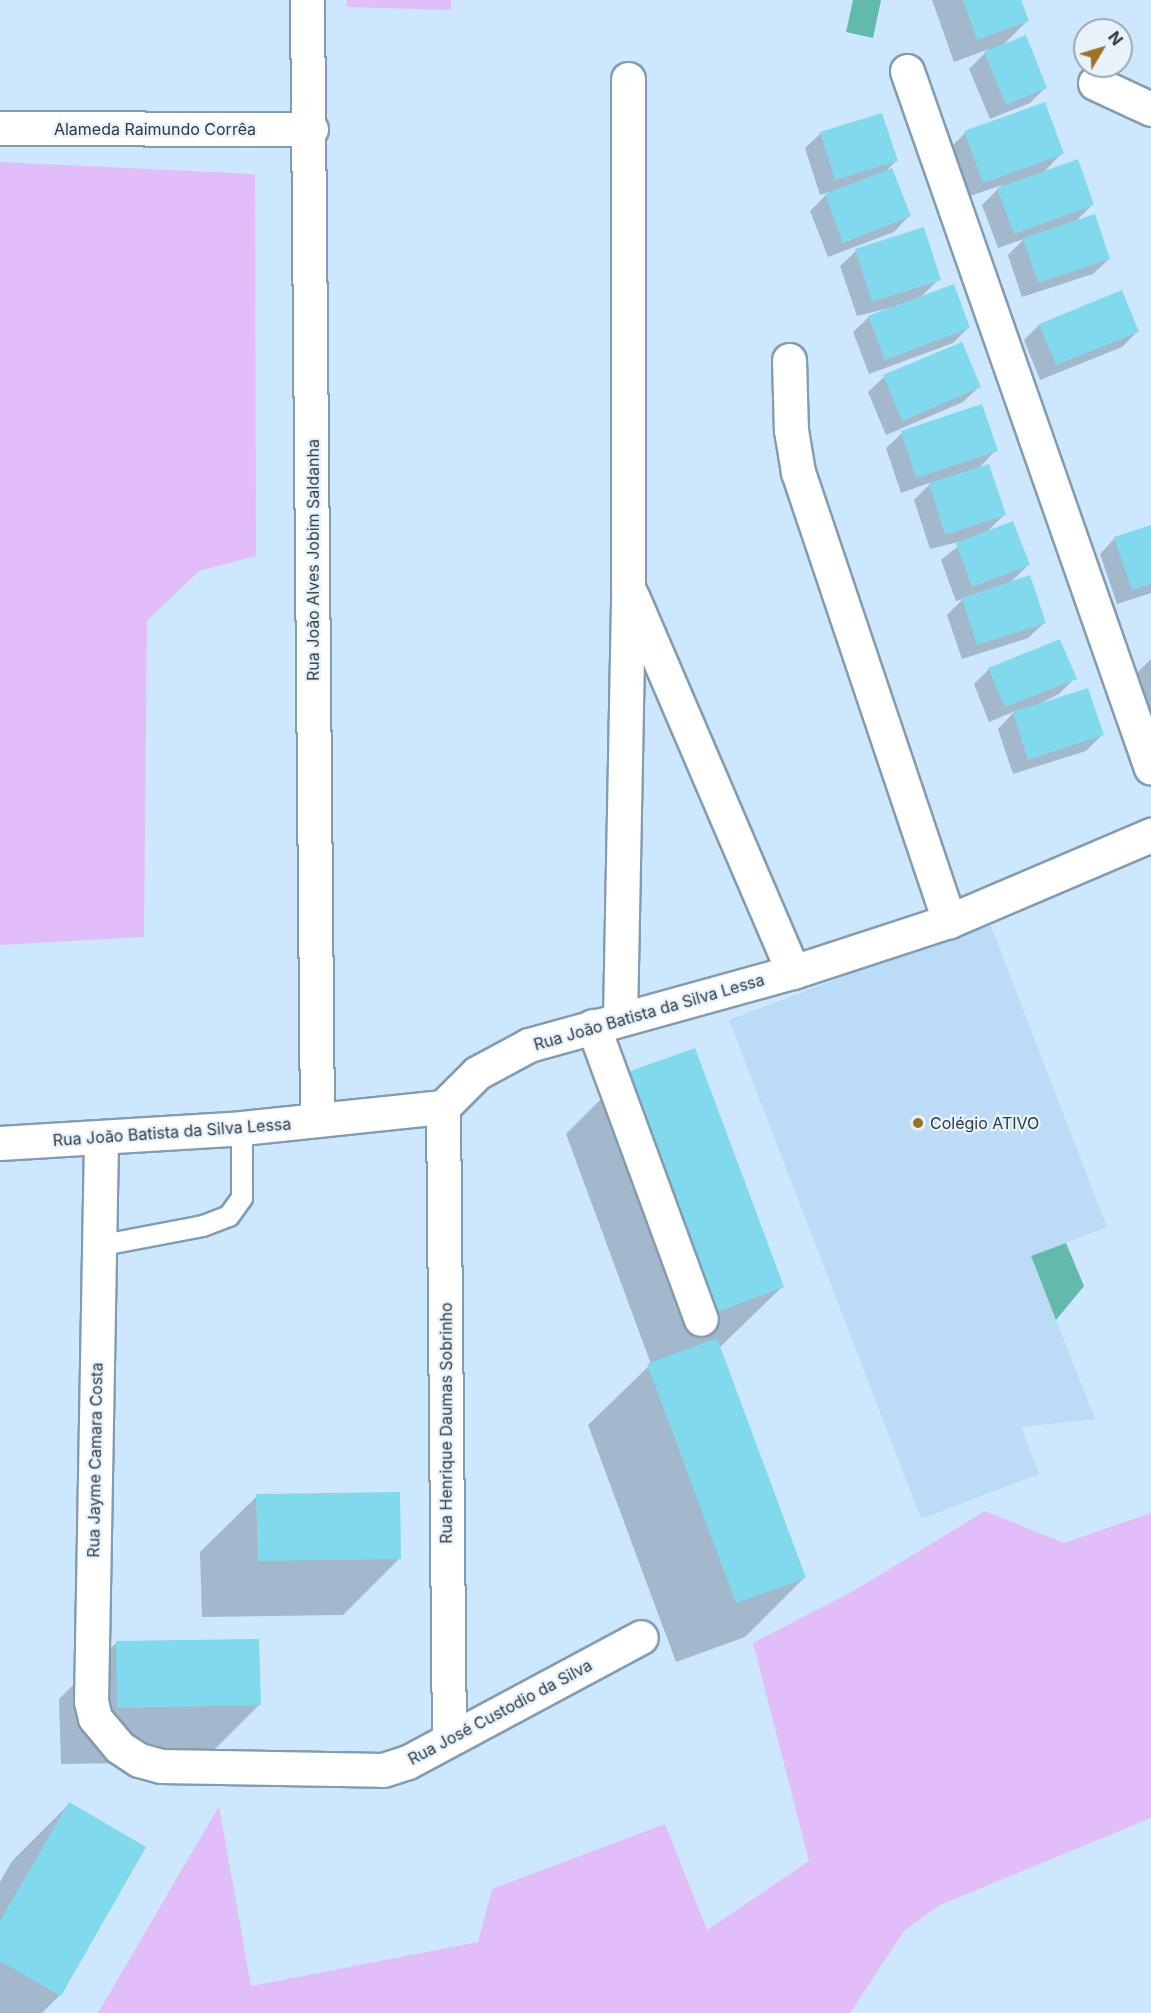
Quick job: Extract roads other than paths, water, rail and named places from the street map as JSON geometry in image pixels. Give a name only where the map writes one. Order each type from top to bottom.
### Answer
[{"type":"street","name":"Rua João Alves Jobim Saldanha","points":[[308,0],[317,1120]]},
{"type":"street","points":[[907,71],[1151,768]]},
{"type":"street","points":[[628,79],[628,586],[606,1023],[701,1319]]},
{"type":"street","points":[[1095,83],[1151,109]]},
{"type":"street","name":"Alameda Raimundo Corrêa","points":[[0,128],[310,129]]},
{"type":"street","points":[[789,360],[791,430],[801,483],[949,921]]},
{"type":"street","points":[[628,586],[793,972]]},
{"type":"street","name":"Rua João Batista da Silva Lessa","points":[[0,1143],[100,1140],[443,1107],[477,1073],[528,1045],[793,972],[949,921],[1151,835]]},
{"type":"street","name":"Rua Henrique Daumas Sobrinho","points":[[443,1107],[448,1738]]},
{"type":"street","name":"Rua Jayme Camara Costa","points":[[100,1140],[91,1701],[95,1718],[106,1734],[139,1760]]},
{"type":"street","name":"Rua José Custodio da Silva","points":[[139,1760],[161,1766],[383,1770],[408,1762],[448,1738],[641,1637]]},
{"type":"lane","points":[[98,1246],[203,1226],[229,1216],[242,1198],[242,1128]]},
{"type":"place","name":"Colégio ATIVO","points":[[918,1123]]}]
